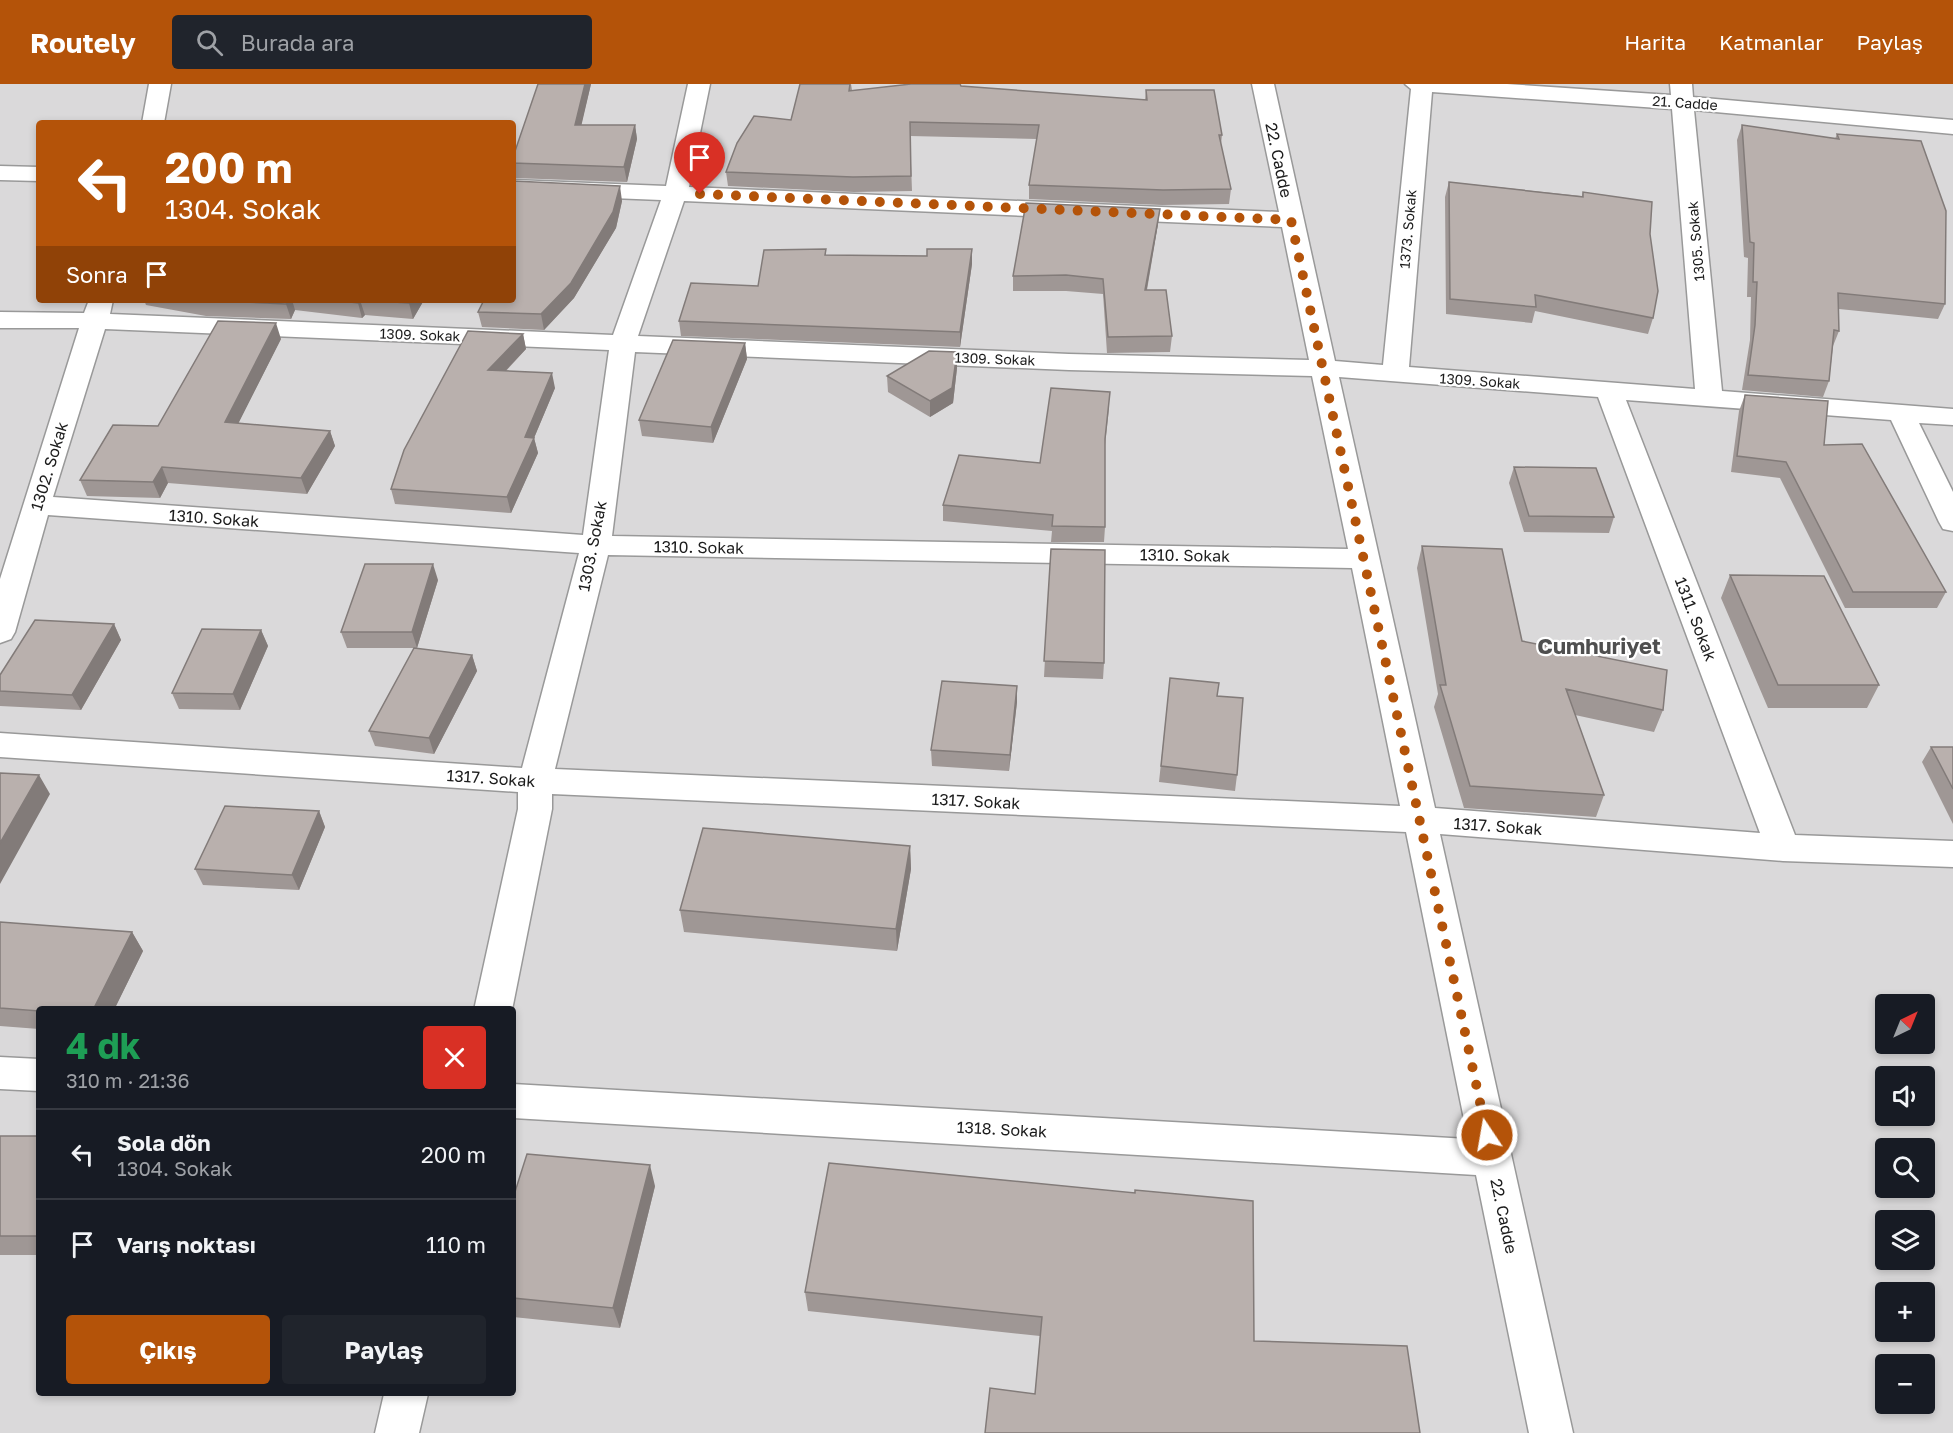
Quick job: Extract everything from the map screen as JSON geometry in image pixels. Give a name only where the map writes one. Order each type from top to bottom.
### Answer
[{"type":"street","points":[[154,120],[160,84]]},
{"type":"street","name":"1303. Sokak","points":[[494,1006],[535,809],[535,781],[596,545],[623,343],[676,192],[699,84]]},
{"type":"street","name":"22. Cadde","points":[[1263,84],[1551,1433]]},
{"type":"street","name":"21. Cadde","points":[[1416,84],[1683,94],[1953,127]]},
{"type":"street","name":"1373. Sokak","points":[[1395,374],[1422,84]]},
{"type":"street","name":"1305. Sokak","points":[[1683,94],[1709,398]]},
{"type":"street","points":[[0,174],[36,174]]},
{"type":"street","points":[[516,187],[676,192],[1291,220]]},
{"type":"street","name":"1309. Sokak","points":[[0,320],[97,310],[623,343],[1069,362],[1323,368],[1953,417]]},
{"type":"street","name":"1302. Sokak","points":[[0,632],[36,505],[97,310]]},
{"type":"street","name":"1311. Sokak","points":[[1609,391],[1783,848]]},
{"type":"street","points":[[1901,413],[1953,522]]},
{"type":"street","name":"1310. Sokak","points":[[36,505],[596,545],[1364,559]]},
{"type":"street","name":"1317. Sokak","points":[[0,745],[535,781],[1420,820],[1783,848],[1953,854]]},
{"type":"street","points":[[0,1073],[36,1075]]},
{"type":"street","name":"1318. Sokak","points":[[516,1101],[1492,1158]]},
{"type":"street","points":[[397,1433],[406,1396]]},
{"type":"shaded area","points":[[0,84],[1953,84],[1953,1433],[0,1433]]},
{"type":"building","points":[[538,84],[585,84],[575,125],[635,125],[624,167],[516,163],[516,148]]},
{"type":"building","points":[[800,84],[850,84],[849,91],[911,84],[960,84],[961,86],[1147,100],[1146,90],[1214,90],[1222,135],[1219,135],[1231,189],[1163,190],[1029,185],[1039,125],[910,122],[911,176],[853,177],[726,172],[737,143],[754,116],[791,120]]},
{"type":"building","points":[[1742,125],[1839,139],[1837,134],[1921,141],[1946,211],[1945,304],[1838,293],[1839,331],[1834,330],[1829,381],[1748,375],[1755,325],[1757,282],[1753,282],[1754,243],[1750,242]]},
{"type":"building","points":[[516,181],[620,186],[613,212],[571,283],[541,314],[478,312],[482,303],[516,303]]},
{"type":"building","points":[[1449,182],[1583,197],[1583,192],[1652,202],[1650,234],[1658,291],[1653,318],[1535,295],[1536,307],[1450,299]]},
{"type":"building","points":[[1026,203],[1160,209],[1145,290],[1166,290],[1172,336],[1108,337],[1103,279],[1066,275],[1013,276]]},
{"type":"building","points":[[826,249],[825,255],[927,256],[927,249],[972,249],[960,332],[679,321],[691,283],[758,286],[764,250]]},
{"type":"building","points":[[218,321],[276,323],[225,422],[330,431],[301,478],[162,467],[153,482],[80,480],[113,425],[158,426]]},
{"type":"building","points":[[468,331],[523,334],[488,370],[552,373],[525,437],[534,438],[507,497],[391,489],[404,450]]},
{"type":"building","points":[[673,340],[745,343],[711,427],[639,420]]},
{"type":"building","points":[[929,351],[957,352],[952,388],[930,401],[887,376]]},
{"type":"building","points":[[1051,388],[1110,392],[1105,439],[1105,527],[1052,526],[1053,515],[943,505],[959,455],[1040,463]]},
{"type":"building","points":[[1745,395],[1828,401],[1824,445],[1862,444],[1946,592],[1853,592],[1786,462],[1737,456]]},
{"type":"building","points":[[1514,467],[1596,468],[1614,517],[1529,516]]},
{"type":"building","points":[[1422,546],[1502,549],[1522,641],[1667,670],[1663,710],[1566,689],[1604,795],[1470,786],[1440,685],[1446,685]]},
{"type":"building","points":[[1051,549],[1105,550],[1104,663],[1044,661]]},
{"type":"building","points":[[365,564],[433,564],[412,632],[341,632]]},
{"type":"building","points":[[1730,575],[1824,576],[1879,685],[1778,685]]},
{"type":"building","points":[[35,620],[114,624],[72,695],[0,691],[0,675]]},
{"type":"building","points":[[202,629],[261,630],[233,694],[172,693]]},
{"type":"building","points":[[414,648],[472,655],[429,738],[369,731]]},
{"type":"building","points":[[1170,678],[1219,683],[1217,696],[1243,698],[1237,775],[1161,766]]},
{"type":"building","points":[[942,681],[1017,686],[1010,755],[931,750]]},
{"type":"building","points":[[1931,747],[1953,747],[1953,789]]},
{"type":"building","points":[[0,773],[39,775],[0,843]]},
{"type":"building","points":[[225,806],[319,811],[292,875],[195,869]]},
{"type":"building","points":[[703,828],[910,846],[896,929],[680,910]]},
{"type":"building","points":[[0,922],[132,932],[95,1006],[36,1006],[36,1011],[0,1008]]},
{"type":"building","points":[[0,1136],[36,1136],[36,1236],[0,1236]]},
{"type":"building","points":[[527,1154],[650,1165],[613,1308],[516,1298],[516,1189]]},
{"type":"building","points":[[829,1163],[1135,1193],[1135,1190],[1253,1201],[1254,1341],[1407,1346],[1420,1433],[985,1433],[990,1388],[1035,1394],[1042,1317],[805,1292]]},
{"type":"district","name":"Cumhuriyet","points":[[1599,646]]},
{"type":"route","points":[[700,194],[1291,220],[1487,1135]]}]
